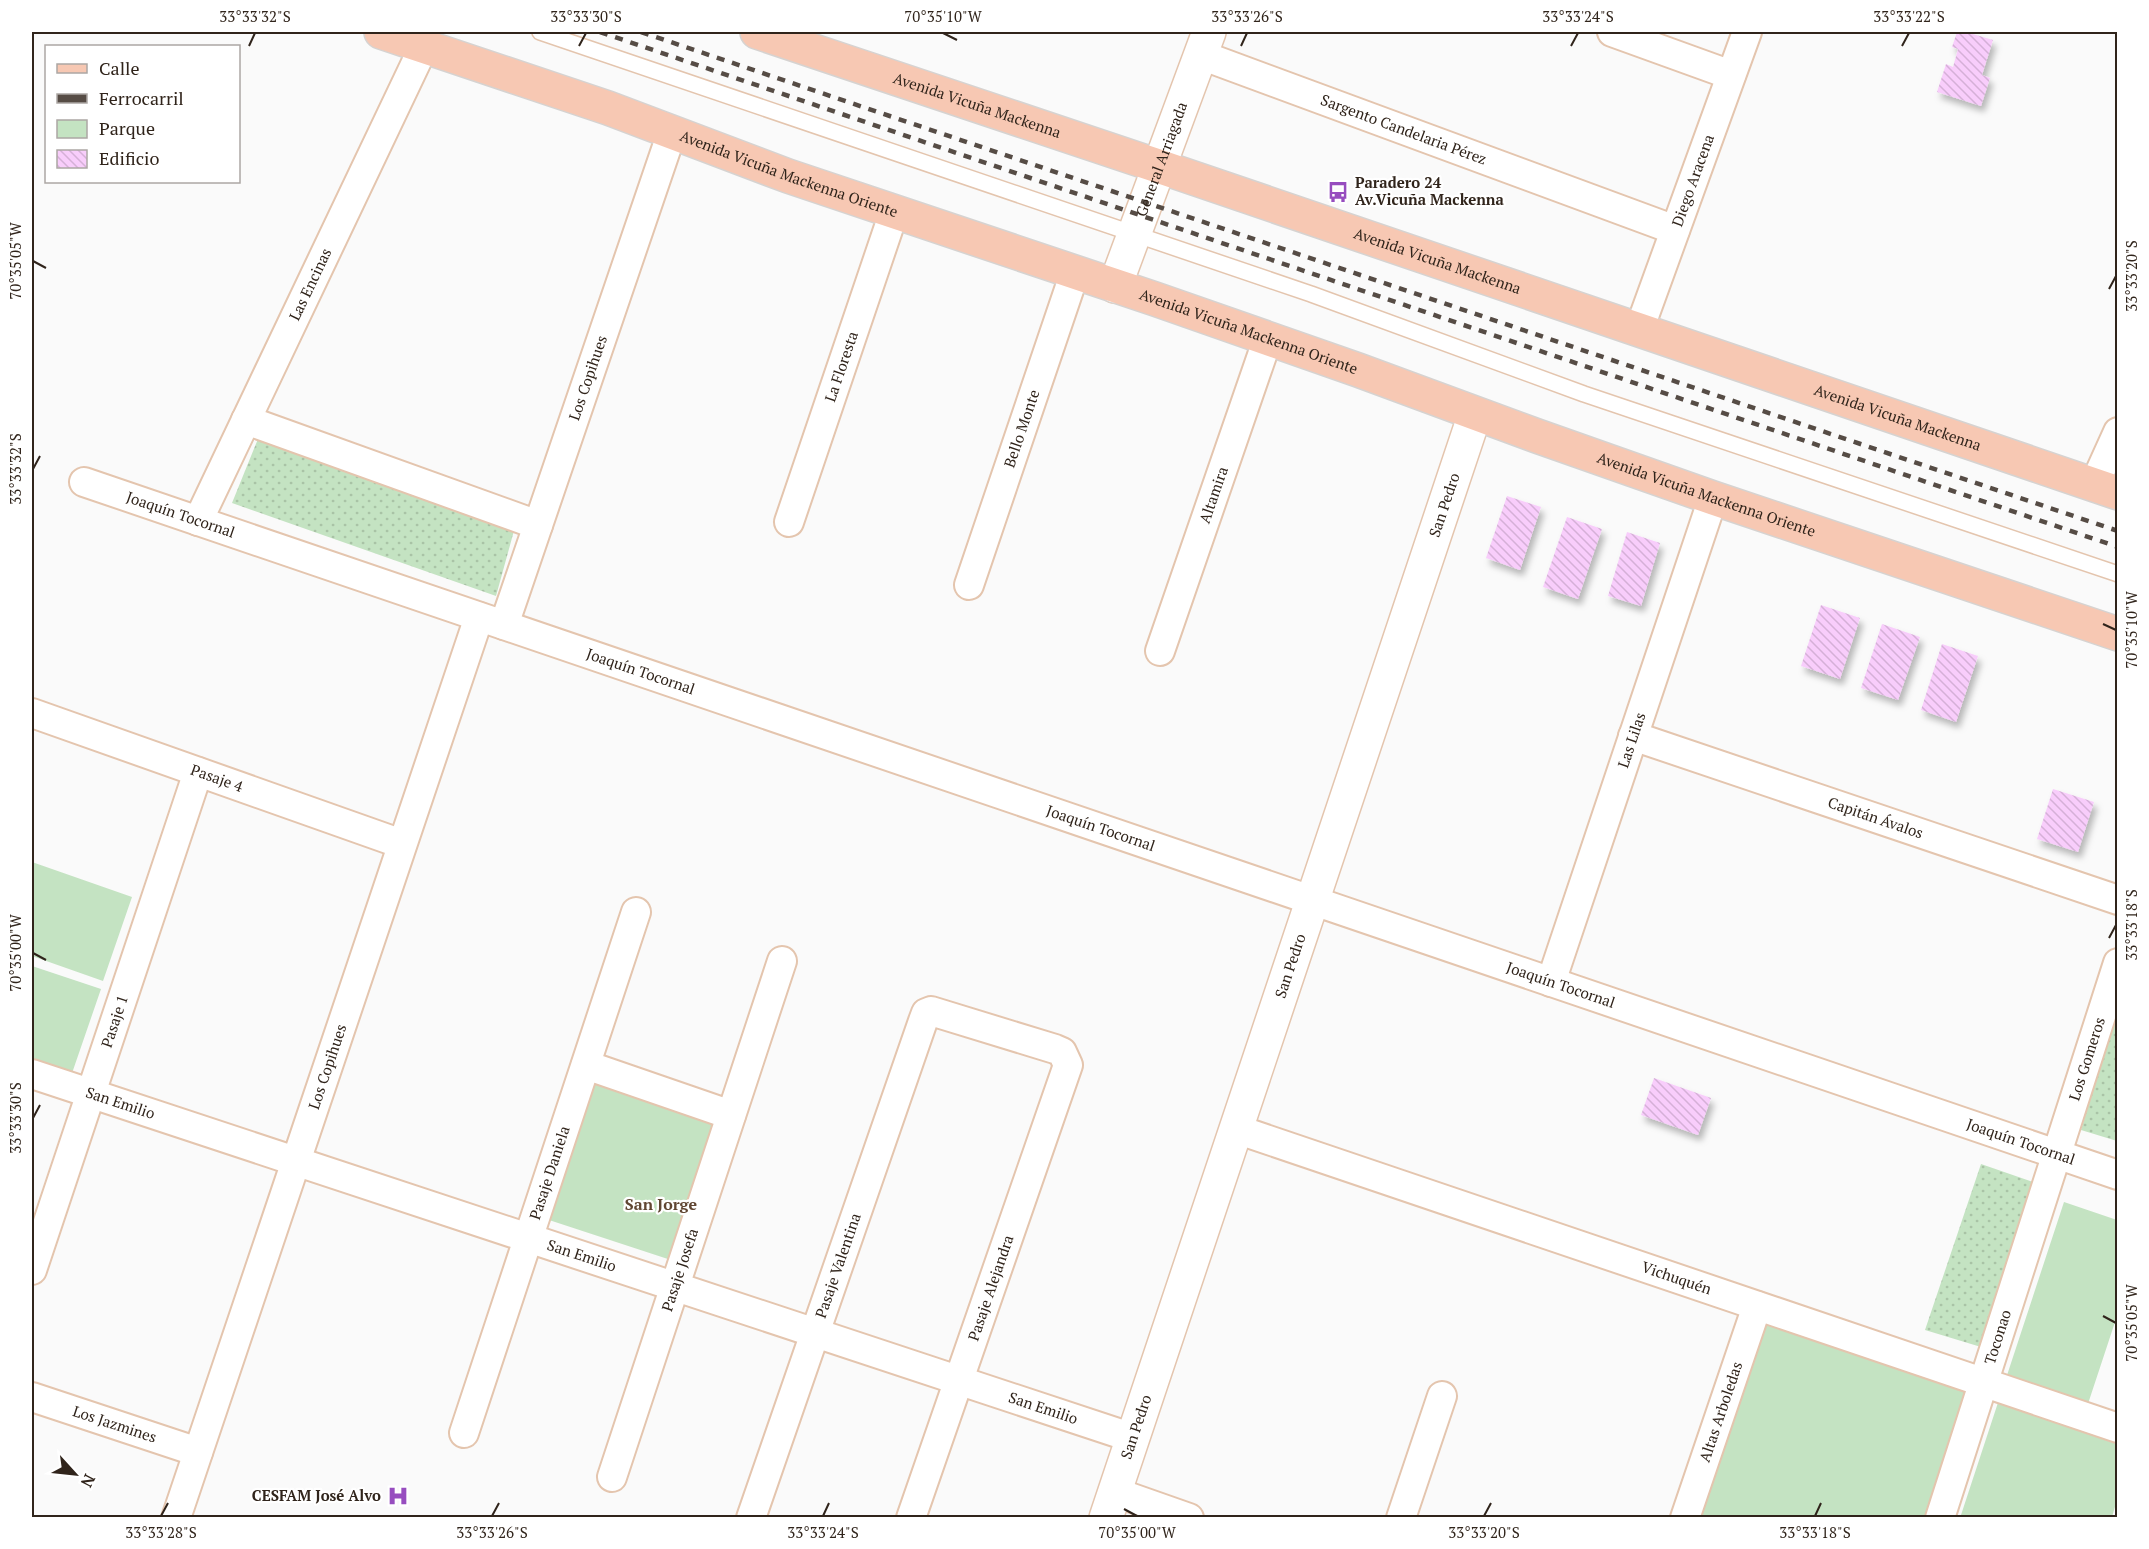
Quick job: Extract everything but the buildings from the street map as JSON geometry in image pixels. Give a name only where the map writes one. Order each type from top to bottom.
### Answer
[{"type":"main road","name":"Avenida Vicuña Mackenna Oriente","points":[[381,32],[542,85],[788,176],[1268,338],[1713,498],[2118,634]]},
{"type":"main road","name":"Avenida Vicuña Mackenna","points":[[757,32],[2106,489]]},
{"type":"street","points":[[1612,32],[1731,75]]},
{"type":"street","name":"Diego Aracena","points":[[1639,330],[1747,32]]},
{"type":"street","name":"General Arriagada","points":[[1115,286],[1205,43]]},
{"type":"street","name":"Sargento Candelaria Pérez","points":[[1205,43],[1675,230]]},
{"type":"street","name":"Las Encinas","points":[[198,521],[424,46]]},
{"type":"street","name":"Los Copihues","points":[[176,1518],[402,844],[491,621],[538,525],[672,132]]},
{"type":"street","name":"La Floresta","points":[[789,522],[894,212]]},
{"type":"street","name":"Bello Monte","points":[[969,585],[1074,272]]},
{"type":"street","name":"Altamira","points":[[1160,651],[1268,338]]},
{"type":"street","name":"San Pedro","points":[[1111,1505],[1475,414]]},
{"type":"street","points":[[246,420],[538,525]]},
{"type":"street","points":[[2106,489],[2118,432]]},
{"type":"street","name":"Joaquín Tocornal","points":[[84,482],[2118,1175]]},
{"type":"street","name":"Las Lilas","points":[[1551,982],[1713,498]]},
{"type":"street","name":"Pasaje 4","points":[[32,715],[402,844]]},
{"type":"street","name":"Capitán Ávalos","points":[[1633,736],[2118,900]]},
{"type":"street","name":"Pasaje 1","points":[[32,1270],[198,772]]},
{"type":"street","name":"Pasaje Daniela","points":[[464,1432],[636,912]]},
{"type":"street","name":"Pasaje Josefa","points":[[612,1477],[782,961]]},
{"type":"street","name":"Los Gomeros","points":[[2056,1154],[2118,963]]},
{"type":"street","name":"Pasaje Valentina","points":[[751,1518],[926,1013],[936,1012],[1055,1049],[1062,1052],[1066,1058]]},
{"type":"street","name":"Pasaje Alejandra","points":[[910,1518],[1066,1072],[1068,1065],[1066,1058]]},
{"type":"street","points":[[586,1065],[731,1115]]},
{"type":"street","name":"San Emilio","points":[[32,1074],[1133,1438]]},
{"type":"street","name":"Vichuquén","points":[[1236,1129],[2118,1428]]},
{"type":"street","name":"Toconao","points":[[1940,1518],[2056,1154]]},
{"type":"street","name":"Altas Arboledas","points":[[1685,1518],[1757,1306]]},
{"type":"street","points":[[1401,1518],[1442,1396]]},
{"type":"street","name":"Los Jazmines","points":[[32,1397],[198,1452]]},
{"type":"street","points":[[1111,1505],[1190,1518]]},
{"type":"lane","points":[[540,32],[1344,306],[1584,394],[2118,574]]},
{"type":"green space","points":[[260,434],[515,527],[496,596],[232,503]]},
{"type":"green space","points":[[32,862],[132,897],[103,981],[32,956]]},
{"type":"green space","points":[[32,966],[101,989],[70,1079],[32,1067]]},
{"type":"green space","points":[[2117,1009],[2117,1141],[2081,1130]]},
{"type":"green space","points":[[595,1083],[722,1125],[677,1262],[549,1220]]},
{"type":"green space","points":[[1981,1164],[2033,1182],[1981,1347],[1925,1330]]},
{"type":"green space","points":[[2064,1202],[2117,1220],[2117,1316],[2079,1431],[2117,1444],[2117,1500],[2112,1517],[1960,1518]]},
{"type":"green space","points":[[1758,1322],[1967,1393],[1925,1517],[1695,1518]]},
{"type":"railway","points":[[600,32],[2118,547]]},
{"type":"railway","points":[[641,32],[2118,531]]},
{"type":"place","name":"Paradero 24 Av.Vicuña Mackenna","points":[[1338,192]]},
{"type":"place","name":"CESFAM José Alvo","points":[[398,1496]]},
{"type":"district","name":"San Jorge","points":[[661,1204]]}]
